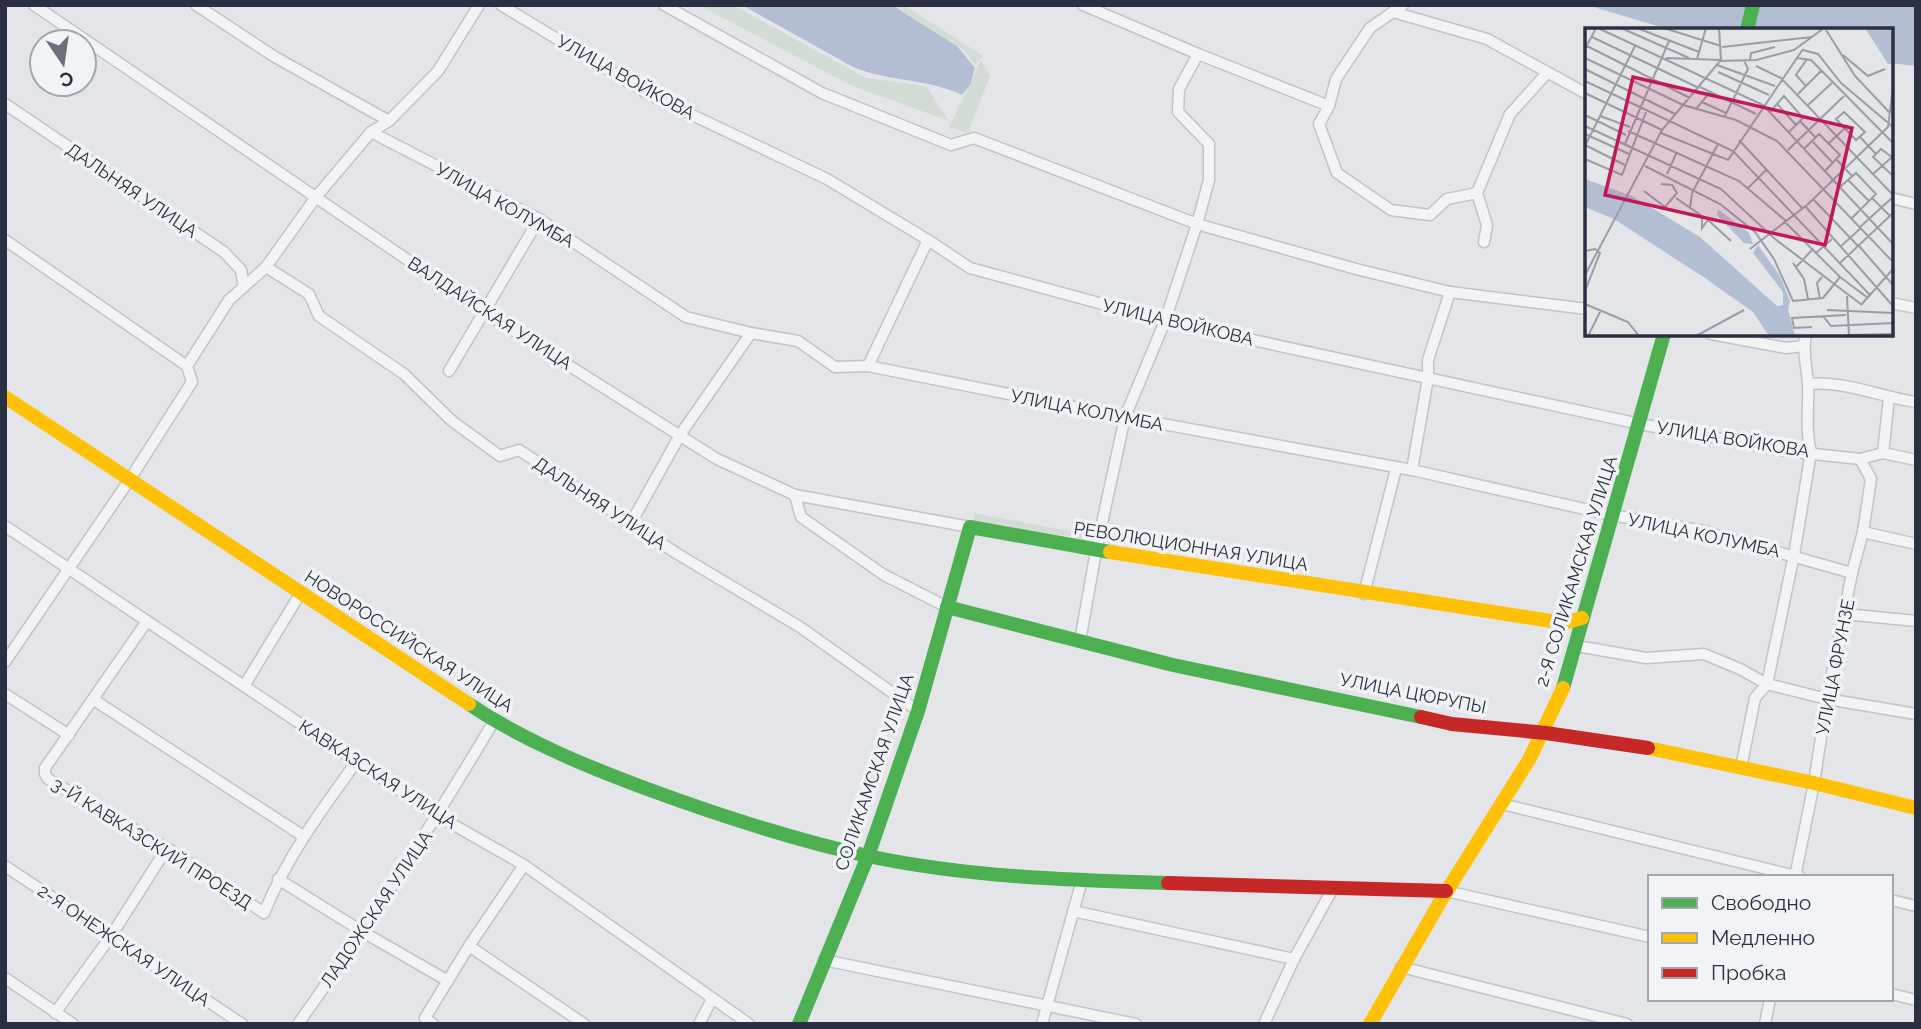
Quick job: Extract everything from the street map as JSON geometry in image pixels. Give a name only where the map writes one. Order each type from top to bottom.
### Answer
[{"type":"street","name":"ВАЛДАЙСКАЯ УЛИЦА","points":[[34,5],[484,312],[717,459],[795,495]]},
{"type":"street","points":[[196,5],[275,57],[389,121]]},
{"type":"street","points":[[187,366],[229,300],[266,267],[316,197],[371,132],[389,121],[438,71],[479,5]]},
{"type":"street","name":"УЛИЦА ВОЙКОВА","points":[[501,5],[648,94],[827,179],[970,268],[1164,321],[1640,424],[1786,450],[1860,459],[1883,453],[1916,460]]},
{"type":"street","points":[[664,5],[822,93],[951,145],[974,138],[1197,224],[1356,269],[1450,292],[1585,309]]},
{"type":"street","points":[[1083,5],[1329,106]]},
{"type":"street","points":[[1403,5],[1370,28],[1336,79],[1329,106],[1319,124],[1337,173],[1391,210],[1430,215],[1447,199],[1477,193]]},
{"type":"street","points":[[1748,28],[1754,5]]},
{"type":"street","points":[[1393,12],[1487,39],[1585,93]]},
{"type":"street","points":[[1080,641],[1125,417],[1164,321],[1209,180],[1209,144],[1178,112],[1179,89],[1198,54]]},
{"type":"street","points":[[1484,243],[1487,225],[1477,193],[1510,114],[1547,73]]},
{"type":"street","name":"ДАЛЬНЯЯ УЛИЦА","points":[[5,104],[224,252],[240,270],[244,288]]},
{"type":"street","name":"УЛИЦА КОЛУМБА","points":[[371,132],[539,219],[686,317],[798,341],[835,367],[868,366],[1412,470],[1611,515],[1703,531],[1852,573]]},
{"type":"street","points":[[1893,198],[1916,204]]},
{"type":"street","points":[[450,371],[539,219]]},
{"type":"street","points":[[5,240],[187,366],[192,382],[70,569],[5,662]]},
{"type":"street","points":[[868,366],[928,240]]},
{"type":"street","name":"ДАЛЬНЯЯ УЛИЦА","points":[[266,267],[309,294],[319,316],[404,374],[452,421],[500,456],[519,450],[676,553],[800,627],[918,711]]},
{"type":"street","points":[[1412,470],[1428,378],[1428,360],[1450,292]]},
{"type":"street","points":[[1893,303],[1916,308]]},
{"type":"street","points":[[631,523],[680,435],[751,333]]},
{"type":"street","name":"2-Я СОЛИКАМСКАЯ УЛИЦА","points":[[1370,1024],[1446,891],[1546,733],[1577,646],[1582,618],[1663,336]]},
{"type":"street","points":[[1722,336],[1786,348],[1804,346]]},
{"type":"street","points":[[1741,768],[1755,698],[1767,684],[1794,555],[1811,452],[1807,439],[1806,336]]},
{"type":"street","points":[[1808,384],[1825,382],[1916,402]]},
{"type":"street","name":"НОВОРОССИЙСКАЯ УЛИЦА","points":[[5,397],[494,722],[599,771],[715,814],[868,856],[977,873],[1082,880],[1446,891]]},
{"type":"street","points":[[1883,453],[1889,398]]},
{"type":"street","name":"УЛИЦА ФРУНЗЕ","points":[[1797,875],[1827,699],[1852,573],[1863,532],[1871,480],[1860,459]]},
{"type":"street","points":[[1364,594],[1396,468]]},
{"type":"street","points":[[795,495],[801,517],[884,575],[947,607]]},
{"type":"street","name":"РЕВОЛЮЦИОННАЯ УЛИЦА","points":[[795,495],[1096,551],[1364,594],[1564,623],[1582,618]]},
{"type":"street","name":"КАВКАЗСКАЯ УЛИЦА","points":[[5,526],[438,816],[524,865],[749,1024]]},
{"type":"street","name":"СОЛИКАМСКАЯ УЛИЦА","points":[[799,1024],[868,856],[918,711],[970,527]]},
{"type":"street","points":[[1863,532],[1916,544]]},
{"type":"street","points":[[244,686],[300,594]]},
{"type":"street","name":"УЛИЦА ЦЮРУПЫ","points":[[947,607],[1173,665],[1452,724],[1546,733],[1646,748],[1814,783],[1916,808]]},
{"type":"street","points":[[1844,614],[1916,621]]},
{"type":"street","name":"3-Й КАВКАЗСКИЙ ПРОЕЗД","points":[[147,621],[45,768],[48,779],[167,848],[264,914],[278,879],[303,836],[357,761]]},
{"type":"street","points":[[1577,646],[1646,658],[1704,654],[1767,684],[1827,699],[1916,714]]},
{"type":"street","points":[[5,694],[69,735]]},
{"type":"street","points":[[94,700],[303,836]]},
{"type":"street","name":"ЛАДОЖСКАЯ УЛИЦА","points":[[298,1024],[363,932],[438,816],[494,722]]},
{"type":"street","points":[[1502,804],[1793,875]]},
{"type":"street","points":[[55,1013],[111,936],[167,848]]},
{"type":"street","points":[[433,1024],[425,1018],[469,946],[524,865]]},
{"type":"street","name":"2-Я ОНЕЖСКАЯ УЛИЦА","points":[[5,866],[242,1024]]},
{"type":"street","points":[[278,879],[448,981]]},
{"type":"street","points":[[1042,1024],[1082,880]]},
{"type":"street","points":[[1264,1024],[1294,960],[1333,888]]},
{"type":"street","points":[[1446,891],[1648,937]]},
{"type":"street","points":[[1893,900],[1916,906]]},
{"type":"street","points":[[1073,911],[1294,960]]},
{"type":"street","points":[[469,946],[584,1024]]},
{"type":"street","points":[[824,960],[1136,1024]]},
{"type":"street","points":[[1401,967],[1627,1024]]},
{"type":"street","points":[[5,978],[73,1024]]},
{"type":"street","points":[[1893,994],[1916,1000]]},
{"type":"street","points":[[699,1024],[712,999]]},
{"type":"street","points":[[1765,1024],[1770,1001]]},
{"type":"shaded area","points":[[699,5],[733,5],[866,78],[926,86],[949,121],[850,85]]},
{"type":"shaded area","points":[[894,5],[904,5],[983,56],[975,65],[964,50]]},
{"type":"shaded area","points":[[981,61],[990,76],[968,133],[949,127]]},
{"type":"shaded area","points":[[974,513],[1091,535],[1089,542],[1068,536],[974,522]]},
{"type":"water","points":[[742,5],[892,5],[957,46],[975,68],[970,85],[962,95],[935,86],[867,72],[853,67]]},
{"type":"water","points":[[1587,5],[1916,5],[1916,66],[1893,63],[1893,28],[1664,28]]},
{"type":"traffic: fast","points":[[1747,28],[1753,5]]},
{"type":"traffic: fast","points":[[1563,688],[1663,336]]},
{"type":"traffic: fast","points":[[799,1024],[868,856],[918,711],[970,527],[1110,552]]},
{"type":"traffic: fast","points":[[947,607],[1173,665],[1421,717]]},
{"type":"traffic: fast","points":[[469,704],[534,741],[603,772],[704,809],[813,843],[942,869],[1055,879],[1168,883]]},
{"type":"traffic: slow","points":[[5,397],[469,704]]},
{"type":"traffic: slow","points":[[1110,552],[1564,623],[1582,618]]},
{"type":"traffic: slow","points":[[1370,1024],[1440,902],[1530,758],[1563,688]]},
{"type":"traffic: slow","points":[[1648,748],[1814,783],[1916,808]]},
{"type":"traffic: jam","points":[[1421,717],[1452,724],[1546,733],[1648,748]]},
{"type":"traffic: jam","points":[[1168,883],[1446,891]]}]
